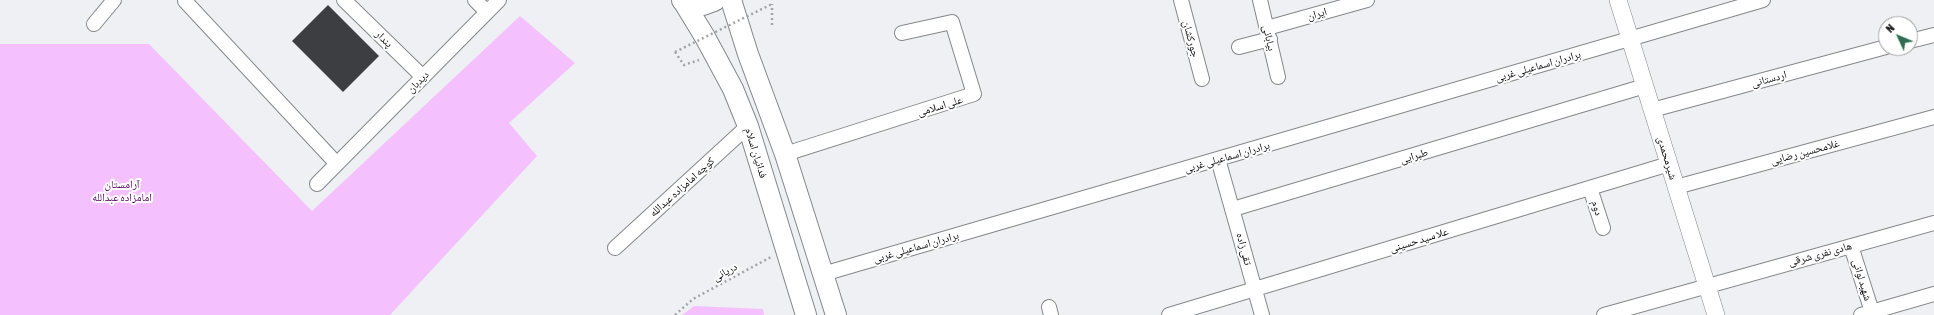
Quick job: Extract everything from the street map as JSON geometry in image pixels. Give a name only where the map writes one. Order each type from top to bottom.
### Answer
[{"type":"main road","points":[[683,0],[703,4],[714,0]]},
{"type":"main road","name":"فدائیان اسلام","points":[[683,0],[733,89],[748,126],[806,315]]},
{"type":"main road","points":[[731,0],[746,48],[785,154],[836,315]]},
{"type":"street","points":[[94,24],[114,0]]},
{"type":"street","name":"پندار","points":[[344,0],[423,77]]},
{"type":"street","points":[[475,0],[487,12]]},
{"type":"street","name":"دیدبان","points":[[316,184],[499,0]]},
{"type":"street","name":"جورکشان","points":[[1181,0],[1202,79]]},
{"type":"street","name":"بیابانی","points":[[1260,0],[1278,77]]},
{"type":"street","name":"ایران","points":[[1239,47],[1268,34],[1367,0]]},
{"type":"street","name":"شیرمحمدی","points":[[1618,0],[1716,315]]},
{"type":"street","name":"برادران اسماعیلی غربی","points":[[823,274],[1764,0]]},
{"type":"street","points":[[185,1],[337,164]]},
{"type":"street","name":"علی اسلامی","points":[[785,154],[974,94],[952,22],[902,33]]},
{"type":"street","points":[[1918,39],[1934,35]]},
{"type":"street","name":"اردستانی","points":[[1652,110],[1878,50]]},
{"type":"street","name":"طبرایی","points":[[1233,209],[1645,86]]},
{"type":"street","name":"غلامحسین رضایی","points":[[1676,187],[1934,117]]},
{"type":"street","name":"کوچه امامزاده عبدالله","points":[[615,248],[748,126]]},
{"type":"street","points":[[1218,159],[1233,209]]},
{"type":"street","name":"علا سید حسینی","points":[[1169,315],[1669,164]]},
{"type":"street","name":"دوم","points":[[1590,188],[1603,228]]},
{"type":"street","name":"تقی زاده","points":[[1233,209],[1262,315]]},
{"type":"street","name":"هادی نفری شرقی","points":[[1604,315],[1934,223]]},
{"type":"street","name":"شهید لوانی","points":[[1851,246],[1868,314]]},
{"type":"street","points":[[1868,314],[1934,294]]},
{"type":"path","points":[[684,64],[675,52],[772,4],[772,25]]},
{"type":"path","name":"دریانی","points":[[675,315],[694,299],[786,250]]},
{"type":"green space","name":"آرامستان امامزاده عبدالله","points":[[520,16],[575,63],[509,123],[537,156],[390,315],[0,315],[0,44],[149,44],[312,211]]},
{"type":"green space","points":[[694,306],[763,309],[764,315],[682,315]]},
{"type":"building","points":[[328,5],[379,56],[343,92],[292,41]]}]
